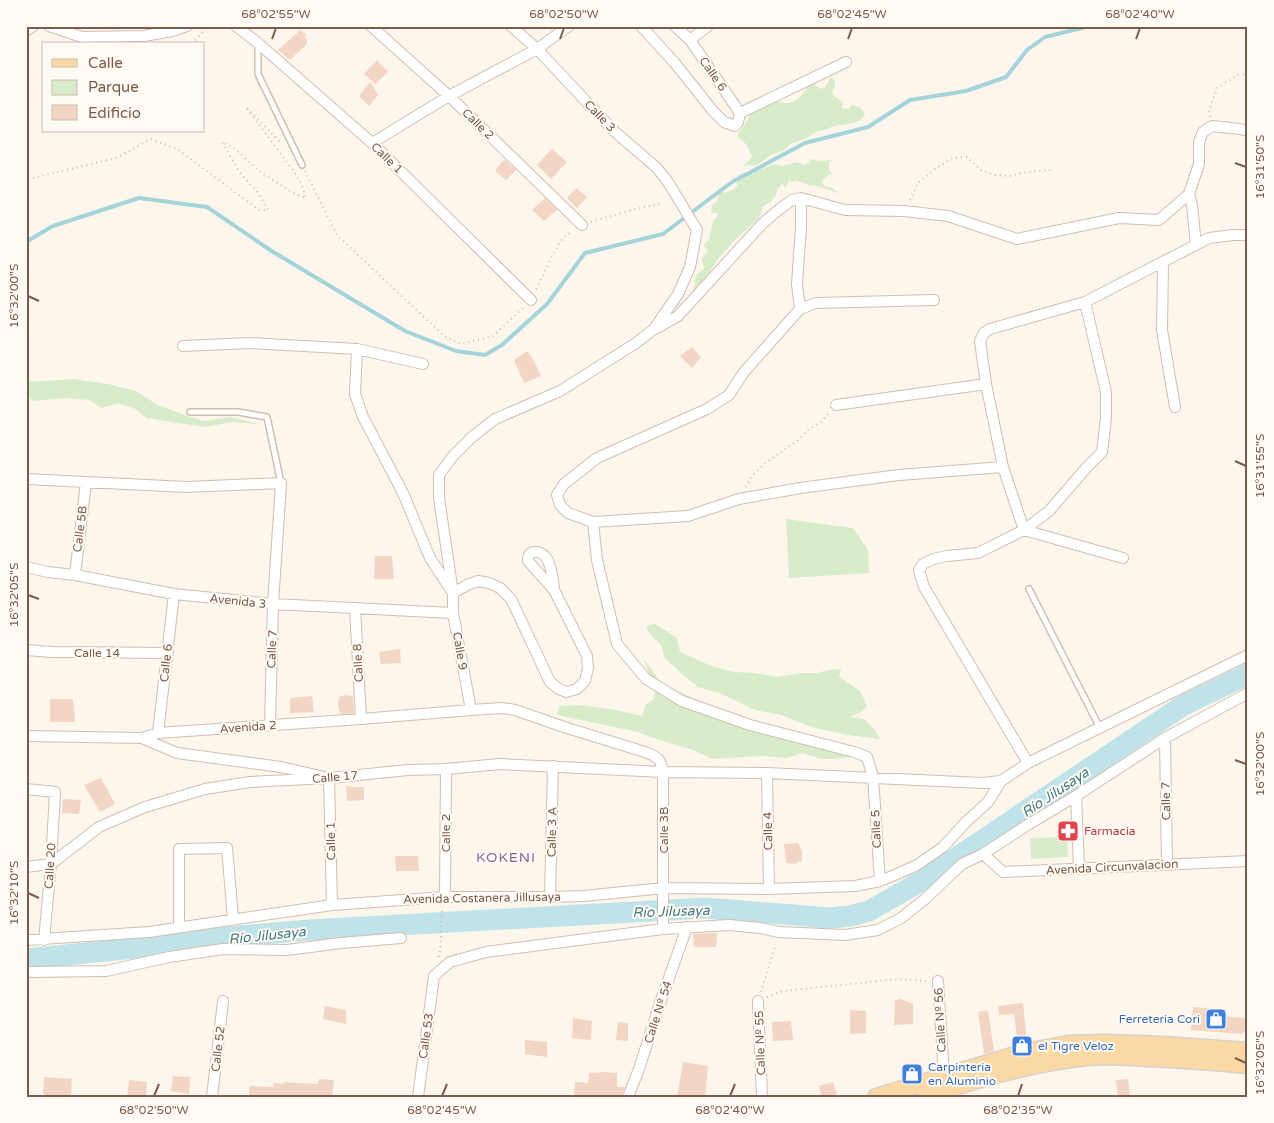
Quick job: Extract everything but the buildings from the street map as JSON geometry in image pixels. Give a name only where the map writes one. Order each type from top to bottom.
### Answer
[{"type":"main road","points":[[925,1097],[946,1082],[1022,1053],[1068,1044],[1164,1045],[1248,1051]]},
{"type":"main road","points":[[882,1096],[1048,1062],[1089,1057],[1185,1059],[1248,1065]]},
{"type":"street","points":[[26,31],[33,26]]},
{"type":"street","points":[[49,26],[82,37],[144,36],[187,26]]},
{"type":"street","name":"Calle 1","points":[[236,26],[372,143],[531,300]]},
{"type":"street","name":"Calle 2","points":[[372,26],[449,96],[582,225]]},
{"type":"street","name":"Calle 3","points":[[511,26],[536,49],[614,131],[657,168],[668,182],[697,230],[690,267],[678,294],[654,330]]},
{"type":"street","points":[[372,143],[449,96],[536,49],[569,26]]},
{"type":"street","points":[[641,26],[674,62],[713,112],[724,122],[735,126],[740,113],[846,62]]},
{"type":"street","name":"Calle 6","points":[[675,26],[690,40],[740,113]]},
{"type":"street","points":[[690,40],[708,26]]},
{"type":"street","points":[[654,330],[678,316],[762,224],[792,200],[801,198],[845,210],[904,211],[948,216],[1017,239],[1119,218],[1159,220],[1189,194],[1199,164],[1199,142],[1203,132],[1212,126],[1248,131]]},
{"type":"street","points":[[1189,194],[1192,204],[1196,245]]},
{"type":"street","points":[[800,309],[797,284],[801,198]]},
{"type":"street","points":[[1024,530],[1003,467],[986,384],[980,341],[984,333],[990,329],[1085,302],[1209,238],[1248,235]]},
{"type":"street","points":[[1163,262],[1162,330],[1175,407]]},
{"type":"street","points":[[934,300],[816,303],[800,309],[744,372],[728,394],[707,410],[597,458],[564,484],[557,495],[560,505],[568,513],[593,522],[688,516],[739,499],[800,488],[899,475],[1003,467]]},
{"type":"street","points":[[1028,764],[924,587],[919,570],[924,564],[933,559],[978,553],[1024,530],[1048,511],[1102,452],[1106,418],[1106,392],[1085,302]]},
{"type":"street","name":"Calle 9","points":[[471,710],[453,613],[453,592],[439,498],[439,475],[472,437],[495,419],[560,391],[636,344],[654,330]]},
{"type":"street","points":[[183,346],[250,343],[357,349],[423,364]]},
{"type":"street","points":[[357,349],[355,394],[363,417],[404,493],[430,558],[453,592],[478,581],[500,588],[511,599],[550,682],[566,692],[577,689],[585,681],[588,668],[587,656],[554,590]]},
{"type":"street","points":[[836,405],[986,384]]},
{"type":"street","points":[[26,479],[186,487],[281,483]]},
{"type":"street","name":"Calle 5B","points":[[75,575],[86,482]]},
{"type":"street","name":"Calle 7","points":[[270,725],[273,604],[281,483]]},
{"type":"street","points":[[593,522],[597,560],[617,644],[646,679],[682,701],[750,725],[867,757],[873,777]]},
{"type":"street","points":[[1024,530],[1123,558]]},
{"type":"street","name":"Avenida 3","points":[[26,567],[174,594],[273,604],[453,613]]},
{"type":"street","name":"Calle 6","points":[[158,733],[174,594]]},
{"type":"street","name":"Calle 8","points":[[355,608],[361,719]]},
{"type":"street","name":"Calle 14","points":[[26,650],[168,653]]},
{"type":"street","points":[[1001,781],[1028,764],[1248,655]]},
{"type":"street","points":[[434,976],[450,962],[486,952],[663,929],[729,925],[779,932],[845,935],[878,930],[901,918],[925,899],[962,864],[982,854],[1076,796],[1165,738],[1248,693]]},
{"type":"street","name":"Avenida 2","points":[[26,736],[142,738],[158,733],[502,708],[515,710],[645,752],[656,757],[662,764],[663,772]]},
{"type":"street","points":[[142,738],[177,753],[281,767],[329,778]]},
{"type":"street","name":"Calle 7","points":[[1165,738],[1167,864]]},
{"type":"street","name":"Calle 17","points":[[51,864],[99,827],[144,807],[205,788],[250,782],[329,778],[408,770],[500,764],[663,772],[873,777],[982,783],[1001,781]]},
{"type":"street","name":"Calle 3 A","points":[[550,897],[553,766]]},
{"type":"street","name":"Calle 2","points":[[445,897],[446,769]]},
{"type":"street","name":"Calle 3B","points":[[663,772],[663,929]]},
{"type":"street","name":"Calle 4","points":[[767,773],[769,889]]},
{"type":"street","name":"Calle 5","points":[[873,777],[880,880]]},
{"type":"street","name":"Calle 1","points":[[329,778],[332,905]]},
{"type":"street","name":"Avenida Costanera Jillusaya","points":[[26,940],[149,932],[332,905],[445,897],[583,896],[664,888],[769,889],[855,886],[880,880],[918,865],[943,847],[988,802],[1001,781]]},
{"type":"street","name":"Calle 20","points":[[26,789],[55,792],[44,940]]},
{"type":"street","points":[[1076,796],[1079,868]]},
{"type":"street","points":[[179,927],[179,849],[227,848],[233,919]]},
{"type":"street","name":"Avenida Circunvalacion","points":[[982,854],[1003,872],[1248,860]]},
{"type":"street","points":[[26,867],[51,864]]},
{"type":"street","name":"Calle Nº 54","points":[[628,1097],[687,927]]},
{"type":"street","points":[[26,972],[106,971],[169,957],[223,949],[287,950],[401,938]]},
{"type":"street","name":"Calle 53","points":[[418,1097],[434,976]]},
{"type":"street","name":"Calle Nº 56","points":[[938,981],[946,1082]]},
{"type":"street","name":"Calle 52","points":[[212,1097],[223,1001]]},
{"type":"street","name":"Calle Nº 55","points":[[758,1001],[762,1097]]},
{"type":"lane","points":[[258,43],[258,74],[302,165]]},
{"type":"lane","points":[[190,412],[238,412],[267,416],[281,483]]},
{"type":"lane","points":[[1029,588],[1100,728]]},
{"type":"path","points":[[194,42],[208,26]]},
{"type":"path","points":[[1212,126],[1209,111],[1217,88],[1238,75],[1248,74]]},
{"type":"path","points":[[33,178],[116,158],[151,139],[177,149],[259,210],[268,210],[256,190],[239,172],[222,142],[235,149],[259,171],[293,193],[306,198],[300,180],[246,107],[283,146]]},
{"type":"path","points":[[904,211],[918,183],[936,168],[953,158],[967,157],[982,171],[995,175],[1011,176],[1020,173],[1050,170]]},
{"type":"path","points":[[302,165],[337,235],[444,336],[461,344],[493,336],[531,300],[553,254],[563,238],[582,225],[662,203]]},
{"type":"path","points":[[739,499],[753,475],[765,463],[822,421],[836,405]]},
{"type":"path","points":[[434,976],[440,950],[441,915]]},
{"type":"path","name":"Calle Nº 55","points":[[758,1001],[779,932]]},
{"type":"path","points":[[758,1001],[784,991],[898,979],[938,981]]},
{"type":"green space","points":[[831,77],[835,81],[832,94],[842,102],[842,108],[849,109],[852,105],[861,108],[865,114],[862,119],[858,122],[818,131],[805,139],[790,144],[786,149],[771,155],[757,165],[742,166],[752,157],[747,145],[737,136],[751,112],[773,102],[793,102],[800,97],[810,84],[814,83],[821,89],[824,88]]},
{"type":"green space","points":[[809,159],[820,161],[833,160],[829,162],[829,169],[832,174],[822,180],[824,186],[839,192],[812,186],[796,180],[793,182],[789,181],[786,187],[782,184],[770,203],[763,207],[759,218],[735,240],[694,291],[696,276],[704,269],[702,258],[707,249],[704,244],[709,240],[713,221],[718,216],[717,213],[712,213],[711,206],[717,201],[720,192],[734,189],[737,185],[737,177],[742,173],[754,172],[773,164],[783,166],[795,162],[805,165],[809,162]]},
{"type":"green space","points":[[74,379],[108,384],[136,391],[156,404],[204,421],[230,417],[259,424],[232,422],[206,427],[147,418],[135,409],[118,403],[102,408],[89,400],[66,398],[34,401],[26,397],[26,382]]},
{"type":"green space","points":[[786,519],[853,528],[868,550],[869,573],[789,578]]},
{"type":"green space","points":[[655,624],[677,638],[680,652],[714,667],[734,672],[756,673],[776,677],[841,669],[839,677],[860,691],[867,706],[863,711],[850,717],[864,719],[875,730],[880,739],[815,728],[781,715],[755,710],[722,694],[698,687],[664,657],[662,646],[650,634],[646,626]]},
{"type":"green space","points":[[644,659],[663,686],[676,690],[724,714],[858,756],[821,759],[803,753],[786,758],[761,756],[712,759],[693,750],[638,732],[557,715],[560,706],[581,705],[642,716],[646,704],[654,699],[655,692]]},
{"type":"green space","points":[[1067,837],[1068,857],[1031,859],[1030,838]]},
{"type":"waterway","points":[[26,242],[53,226],[139,198],[207,207],[270,250],[405,331],[456,351],[485,355],[502,345],[547,304],[585,253],[663,234],[732,182],[805,143],[868,127],[910,100],[966,91],[1006,77],[1027,50],[1045,37],[1090,26]]},
{"type":"waterway","name":"Río Jilusaya","points":[[26,959],[309,930],[705,908],[830,918],[850,916],[869,911],[923,880],[1182,706],[1248,674]]},
{"type":"place","name":"Farmacia","points":[[1068,831]]},
{"type":"place","name":"Ferreteria Cori","points":[[1216,1019]]},
{"type":"place","name":"el Tigre Veloz","points":[[1022,1046]]},
{"type":"place","name":"Carpinteria en Aluminio","points":[[912,1074]]},
{"type":"district","name":"KOKENI","points":[[506,857]]}]
